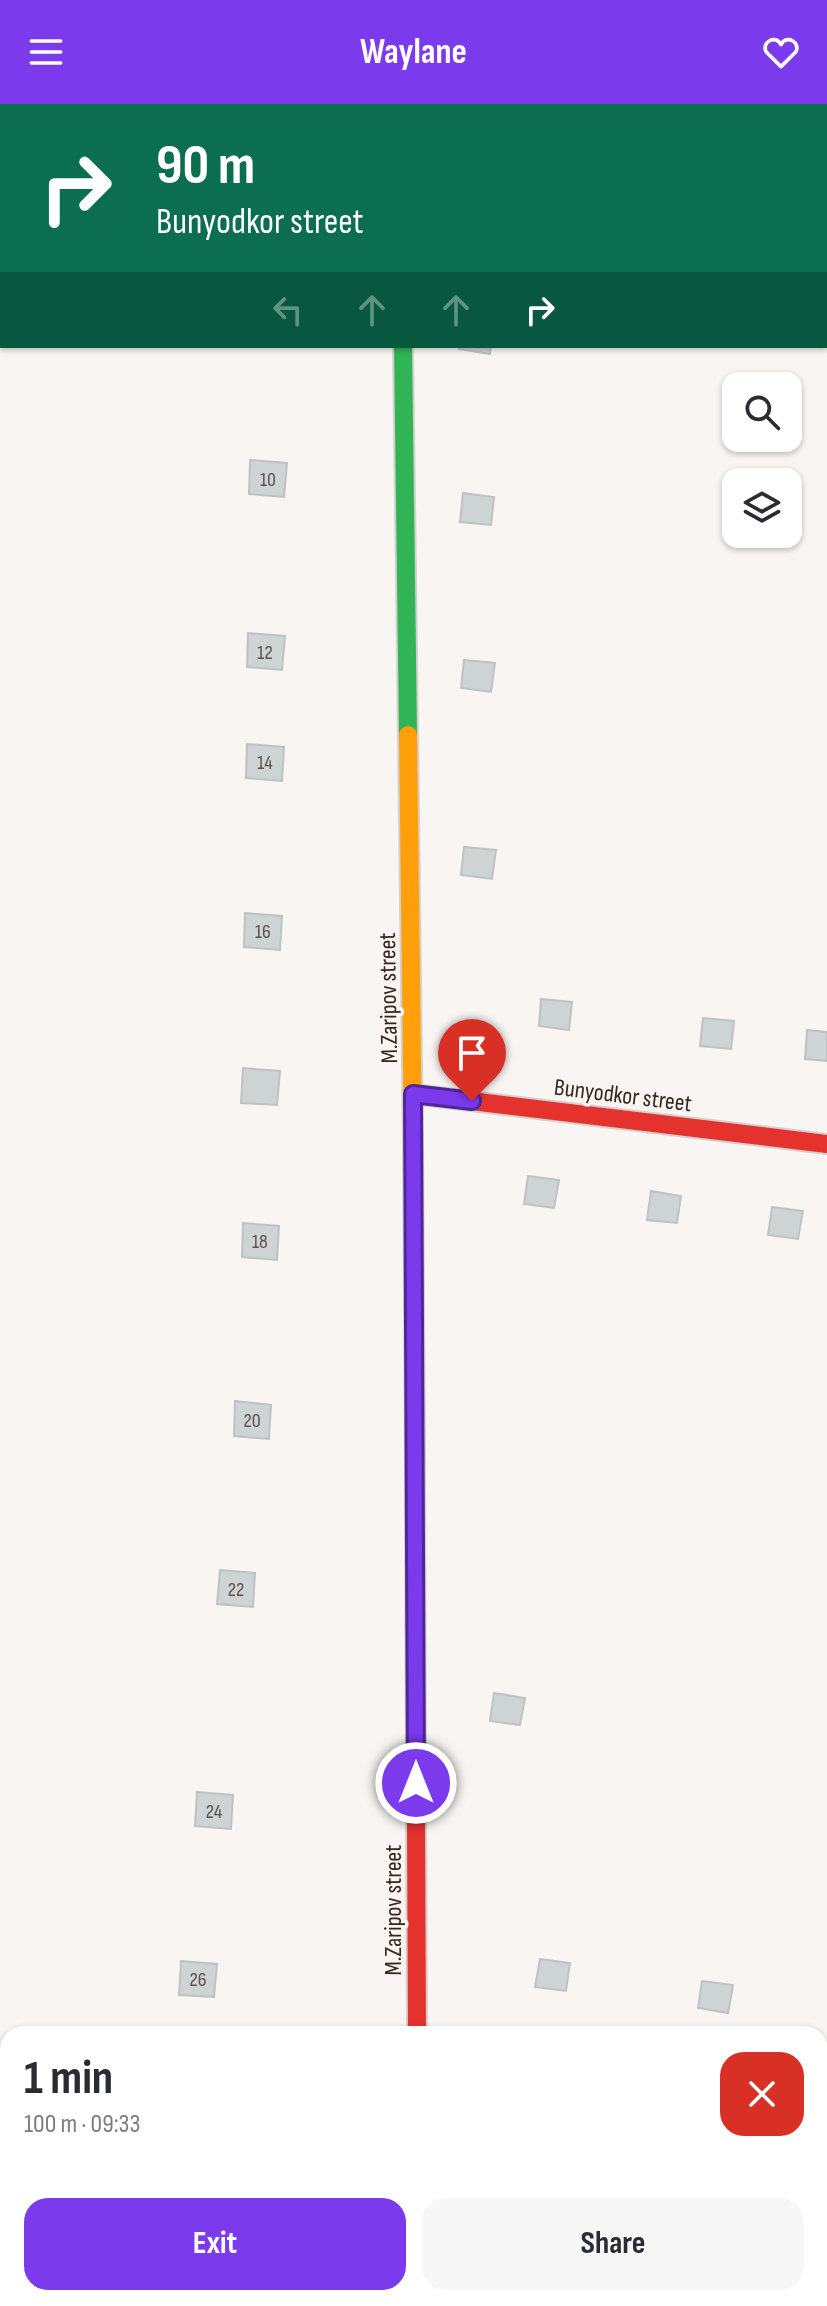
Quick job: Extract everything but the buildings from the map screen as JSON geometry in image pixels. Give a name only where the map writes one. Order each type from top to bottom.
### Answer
[{"type":"street","name":"M.Zaripov street","points":[[403,348],[413,1094],[417,2026]]},
{"type":"street","name":"Bunyodkor street","points":[[413,1094],[827,1144]]},
{"type":"traffic: fast","points":[[403,348],[408,735]]},
{"type":"traffic: slow","points":[[408,735],[413,1147]]},
{"type":"traffic: slow","points":[[415,1451],[416,1821]]},
{"type":"traffic: jam","points":[[413,1094],[827,1144]]},
{"type":"traffic: jam","points":[[413,1147],[415,1451]]},
{"type":"traffic: jam","points":[[416,1821],[417,2026]]},
{"type":"route","points":[[416,1783],[413,1094],[472,1101]]}]
